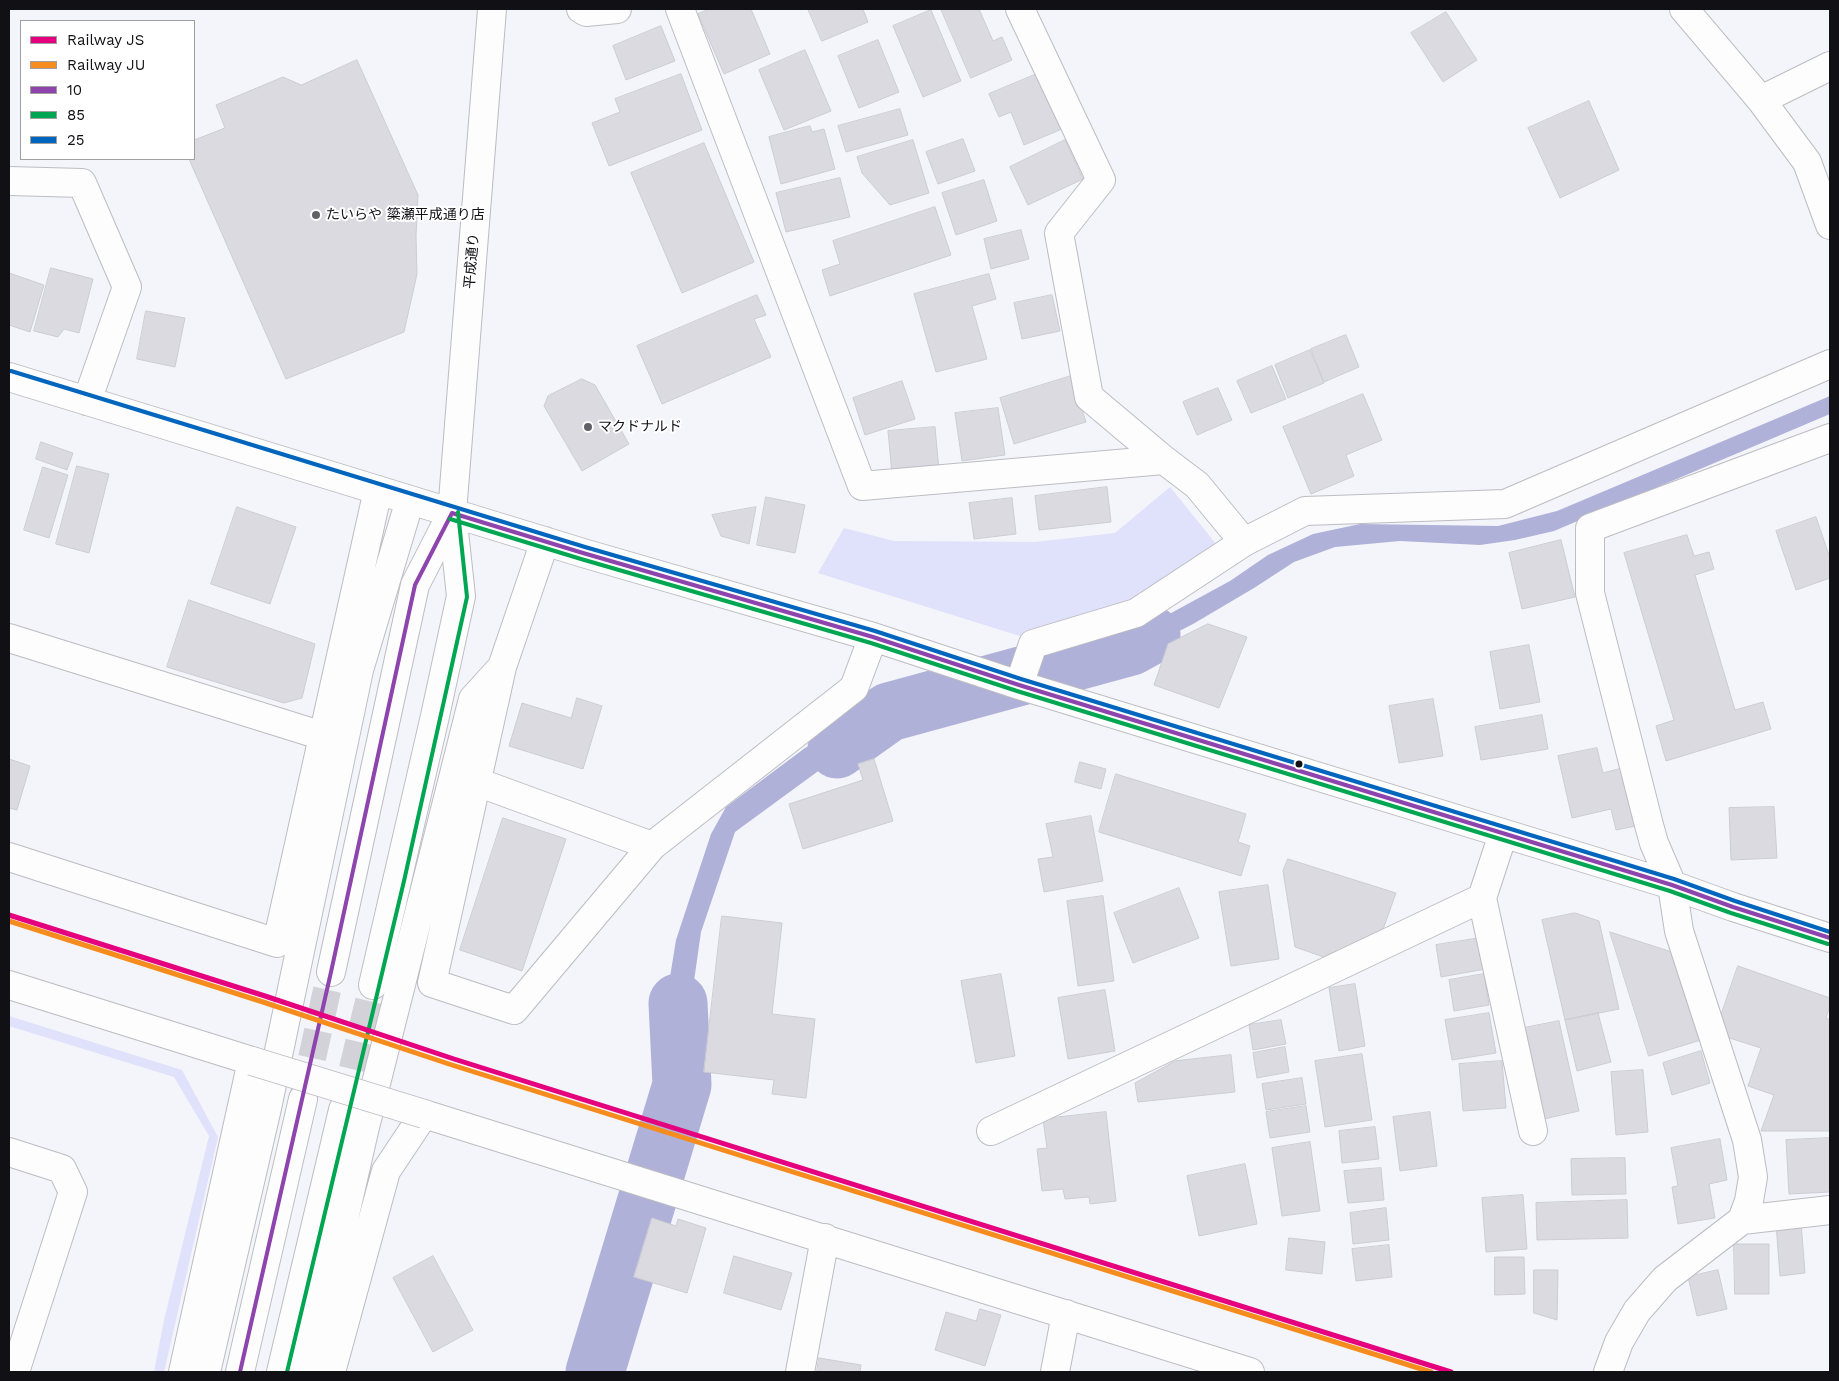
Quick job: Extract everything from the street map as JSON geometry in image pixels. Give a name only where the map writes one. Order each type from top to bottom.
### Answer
[{"type":"street","name":"平成通り","points":[[373,985],[461,596],[452,513],[492,9]]},
{"type":"street","points":[[581,9],[586,12],[617,9]]},
{"type":"street","points":[[680,9],[862,486],[1164,460]]},
{"type":"street","points":[[1020,9],[1102,180],[1059,233],[1089,397],[1197,485],[1244,542]]},
{"type":"street","points":[[1684,9],[1761,100],[1807,162],[1830,225]]},
{"type":"street","points":[[1761,100],[1830,66]]},
{"type":"street","points":[[9,181],[82,183],[127,287],[87,401]]},
{"type":"street","points":[[1019,685],[1033,644],[1136,614],[1244,542],[1305,511],[1505,504],[1830,364]]},
{"type":"street","points":[[9,377],[545,541],[873,637],[1019,685],[1672,885],[1830,938]]},
{"type":"street","points":[[1742,1220],[1749,1200],[1752,1177],[1747,1140],[1679,931],[1672,885],[1654,843],[1590,593],[1590,528],[1830,438]]},
{"type":"street","points":[[9,857],[277,943],[378,490]]},
{"type":"street","points":[[206,1372],[267,1108],[359,670],[410,500]]},
{"type":"street","name":"平成通り","points":[[331,972],[415,584],[452,513]]},
{"type":"street","points":[[545,541],[502,668],[432,983],[514,1010],[652,846],[854,688],[873,637]]},
{"type":"street","points":[[9,638],[324,736]]},
{"type":"street","points":[[309,1372],[365,1127],[473,699],[502,668]]},
{"type":"street","points":[[477,782],[652,846]]},
{"type":"street","points":[[1503,834],[1482,898],[1533,1130]]},
{"type":"street","points":[[991,1131],[1482,898]]},
{"type":"street","points":[[9,985],[1250,1372]]},
{"type":"street","points":[[183,1372],[252,1061]]},
{"type":"street","points":[[240,1372],[302,1100]]},
{"type":"street","points":[[281,1372],[343,1110]]},
{"type":"street","points":[[331,1372],[386,1171],[424,1114]]},
{"type":"street","points":[[9,1152],[62,1169],[73,1192],[15,1372]]},
{"type":"street","points":[[1608,1372],[1619,1342],[1637,1311],[1665,1279],[1742,1220],[1830,1210]]},
{"type":"street","points":[[800,1372],[825,1238]]},
{"type":"street","points":[[1055,1372],[1066,1314]]},
{"type":"shaded area","points":[[1170,487],[1217,545],[1130,603],[1020,636],[818,573],[844,528],[894,541],[1035,542],[1115,533]]},
{"type":"shaded area","points":[[9,1016],[182,1070],[218,1137],[164,1372],[154,1372],[164,1320],[209,1136],[174,1077],[9,1026]]},
{"type":"water","points":[[1830,396],[1830,414],[1554,531],[1515,540],[1480,545],[1400,541],[1335,547],[1294,562],[1193,624],[1135,654],[1095,667],[1060,657],[1127,637],[1230,581],[1268,555],[1313,534],[1360,524],[1498,526],[1557,511]]},
{"type":"water","points":[[888,702],[934,716],[873,731],[735,832],[701,932],[693,988],[693,1057],[689,1087],[664,1079],[665,1008],[676,940],[711,834],[726,807],[805,748]]},
{"type":"building","points":[[710,9],[751,9],[770,54],[724,74],[698,14]]},
{"type":"building","points":[[808,9],[863,9],[868,22],[822,41]]},
{"type":"building","points":[[941,9],[979,9],[993,41],[1002,37],[1012,60],[971,78]]},
{"type":"building","points":[[931,10],[961,81],[923,97],[893,26]]},
{"type":"building","points":[[1446,12],[1477,60],[1443,82],[1411,33]]},
{"type":"building","points":[[661,26],[675,61],[626,80],[613,46]]},
{"type":"building","points":[[878,40],[899,92],[859,108],[838,56]]},
{"type":"building","points":[[805,50],[831,111],[784,130],[759,70]]},
{"type":"building","name":"たいらや 簗瀬平成通り店","points":[[357,60],[418,195],[417,274],[404,332],[286,379],[189,160],[195,160],[195,140],[225,128],[216,105],[283,77],[301,85]]},
{"type":"building","points":[[1039,73],[1062,129],[1024,145],[1011,112],[999,117],[989,94]]},
{"type":"building","points":[[681,74],[702,130],[609,166],[592,123],[620,112],[615,99]]},
{"type":"building","points":[[1589,101],[1619,170],[1560,198],[1528,128]]},
{"type":"building","points":[[900,109],[908,135],[846,152],[838,126]]},
{"type":"building","points":[[810,126],[812,132],[824,129],[835,169],[781,184],[769,137]]},
{"type":"building","points":[[963,139],[975,171],[938,184],[926,152]]},
{"type":"building","points":[[913,140],[929,193],[890,205],[862,173],[857,157]]},
{"type":"building","points":[[1065,140],[1083,179],[1028,205],[1010,167]]},
{"type":"building","points":[[704,143],[754,262],[682,293],[631,173]]},
{"type":"building","points":[[840,178],[850,217],[786,232],[776,193]]},
{"type":"building","points":[[984,180],[997,221],[956,235],[942,193]]},
{"type":"building","points":[[935,207],[951,255],[830,296],[822,270],[840,264],[833,241]]},
{"type":"building","points":[[1021,230],[1029,259],[991,269],[984,239]]},
{"type":"building","points":[[51,268],[93,279],[79,333],[64,329],[58,337],[34,331]]},
{"type":"building","points":[[9,273],[44,285],[30,332],[9,325]]},
{"type":"building","points":[[989,274],[996,299],[972,306],[987,359],[936,372],[914,294]]},
{"type":"building","points":[[757,295],[766,315],[754,319],[771,357],[662,404],[637,346]]},
{"type":"building","points":[[1052,295],[1060,331],[1022,339],[1014,303]]},
{"type":"building","points":[[146,311],[185,318],[175,367],[137,359]]},
{"type":"building","points":[[1346,335],[1359,367],[1324,382],[1311,349]]},
{"type":"building","points":[[1310,350],[1324,383],[1288,398],[1275,365]]},
{"type":"building","points":[[1272,366],[1286,399],[1251,413],[1237,381]]},
{"type":"building","points":[[1071,376],[1086,422],[1014,444],[1000,398]]},
{"type":"building","points":[[582,379],[595,385],[629,444],[582,471],[544,406],[548,396]]},
{"type":"building","points":[[902,381],[915,419],[865,435],[853,398]]},
{"type":"building","points":[[1218,388],[1232,420],[1197,435],[1183,402]]},
{"type":"building","points":[[1363,394],[1382,440],[1346,455],[1354,476],[1311,494],[1283,427]]},
{"type":"building","points":[[998,408],[1005,455],[962,461],[955,413]]},
{"type":"building","points":[[935,427],[939,470],[892,474],[888,431]]},
{"type":"building","points":[[41,442],[73,453],[67,470],[36,459]]},
{"type":"building","points":[[77,466],[109,474],[89,553],[56,544]]},
{"type":"building","points":[[43,467],[68,475],[49,538],[24,530]]},
{"type":"building","points":[[1107,487],[1111,522],[1039,530],[1035,496]]},
{"type":"building","points":[[766,497],[805,505],[795,553],[757,545]]},
{"type":"building","points":[[1012,498],[1016,534],[974,539],[969,503]]},
{"type":"building","points":[[237,507],[296,527],[270,604],[211,584]]},
{"type":"building","points":[[756,507],[749,544],[721,536],[712,515]]},
{"type":"building","points":[[1816,517],[1830,558],[1830,578],[1796,590],[1776,531]]},
{"type":"building","points":[[1687,535],[1694,556],[1709,552],[1714,569],[1695,575],[1735,710],[1763,702],[1771,729],[1666,761],[1656,726],[1674,720],[1624,553]]},
{"type":"building","points":[[1561,540],[1575,597],[1522,609],[1509,553]]},
{"type":"building","points":[[189,600],[315,644],[302,698],[284,703],[167,667]]},
{"type":"building","points":[[1208,624],[1247,637],[1219,708],[1154,685],[1168,644]]},
{"type":"building","points":[[1529,645],[1540,702],[1500,709],[1490,652]]},
{"type":"building","points":[[577,698],[602,706],[583,769],[509,746],[522,703],[571,718]]},
{"type":"building","points":[[1433,699],[1443,756],[1399,763],[1389,706]]},
{"type":"building","points":[[1542,715],[1548,749],[1481,760],[1475,727]]},
{"type":"building","points":[[1597,748],[1603,773],[1622,768],[1636,826],[1616,830],[1611,809],[1572,818],[1558,756]]},
{"type":"building","points":[[9,759],[30,766],[17,810],[9,808]]},
{"type":"building","points":[[874,759],[893,821],[803,849],[789,804],[863,780],[858,764]]},
{"type":"building","points":[[1080,762],[1106,769],[1101,789],[1075,782]]},
{"type":"building","points":[[1116,774],[1246,814],[1238,842],[1250,846],[1241,876],[1099,832]]},
{"type":"building","points":[[1774,807],[1777,858],[1731,860],[1729,808]]},
{"type":"building","points":[[1091,816],[1103,881],[1044,892],[1038,859],[1053,857],[1046,824]]},
{"type":"building","points":[[503,818],[566,839],[522,971],[460,950]]},
{"type":"building","points":[[1288,859],[1396,893],[1380,938],[1335,961],[1295,947],[1283,871]]},
{"type":"building","points":[[1268,885],[1279,959],[1231,966],[1219,892]]},
{"type":"building","points":[[1179,888],[1199,938],[1133,963],[1114,913]]},
{"type":"building","points":[[1103,896],[1114,981],[1078,986],[1067,901]]},
{"type":"building","points":[[1575,913],[1599,921],[1619,1009],[1565,1020],[1542,920]]},
{"type":"building","points":[[722,916],[782,923],[772,1014],[815,1019],[806,1098],[772,1094],[774,1080],[704,1072]]},
{"type":"building","points":[[1610,932],[1672,952],[1701,1040],[1649,1056]]},
{"type":"building","points":[[1480,938],[1486,969],[1441,977],[1436,945]]},
{"type":"building","points":[[1738,966],[1830,998],[1826,1018],[1830,1020],[1830,1131],[1761,1131],[1774,1095],[1748,1086],[1761,1048],[1723,1036],[1719,1021]]},
{"type":"building","points":[[1001,974],[1015,1056],[976,1063],[961,981]]},
{"type":"building","points":[[1484,974],[1489,1005],[1454,1011],[1449,980]]},
{"type":"building","points":[[1355,984],[1365,1046],[1339,1051],[1329,988]]},
{"type":"building","points":[[1105,990],[1115,1051],[1068,1059],[1058,998]]},
{"type":"building","points":[[1489,1013],[1496,1053],[1452,1060],[1445,1020]]},
{"type":"building","points":[[1598,1013],[1611,1062],[1577,1071],[1565,1020]]},
{"type":"building","points":[[1281,1020],[1286,1044],[1253,1050],[1249,1025]]},
{"type":"building","points":[[1559,1021],[1579,1111],[1544,1119],[1524,1028]]},
{"type":"building","points":[[1285,1047],[1289,1072],[1257,1078],[1253,1053]]},
{"type":"building","points":[[1701,1051],[1710,1083],[1672,1095],[1663,1063]]},
{"type":"building","points":[[1362,1054],[1372,1120],[1325,1127],[1315,1061]]},
{"type":"building","points":[[1231,1055],[1235,1092],[1138,1102],[1135,1083],[1175,1061]]},
{"type":"building","points":[[1502,1061],[1506,1108],[1463,1111],[1459,1064]]},
{"type":"building","points":[[1643,1070],[1648,1132],[1616,1135],[1611,1072]]},
{"type":"building","points":[[1302,1078],[1306,1104],[1266,1110],[1262,1084]]},
{"type":"building","points":[[1306,1106],[1310,1132],[1270,1138],[1266,1112]]},
{"type":"building","points":[[1106,1112],[1116,1201],[1090,1204],[1089,1197],[1065,1199],[1063,1189],[1042,1191],[1037,1149],[1047,1148],[1043,1119]]},
{"type":"building","points":[[1430,1112],[1437,1166],[1400,1171],[1393,1117]]},
{"type":"building","points":[[1375,1127],[1379,1159],[1342,1163],[1339,1131]]},
{"type":"building","points":[[1830,1138],[1830,1192],[1789,1194],[1786,1140]]},
{"type":"building","points":[[1720,1139],[1727,1180],[1709,1184],[1715,1218],[1678,1224],[1672,1187],[1678,1186],[1671,1148]]},
{"type":"building","points":[[1310,1142],[1320,1211],[1282,1216],[1272,1148]]},
{"type":"building","points":[[1625,1158],[1626,1194],[1572,1195],[1571,1159]]},
{"type":"building","points":[[1245,1164],[1257,1224],[1199,1236],[1187,1176]]},
{"type":"building","points":[[1381,1168],[1384,1200],[1348,1203],[1344,1171]]},
{"type":"building","points":[[1523,1195],[1527,1249],[1486,1252],[1482,1198]]},
{"type":"building","points":[[1627,1200],[1628,1238],[1537,1240],[1536,1203]]},
{"type":"building","points":[[1386,1208],[1389,1240],[1353,1244],[1350,1213]]},
{"type":"building","points":[[652,1218],[676,1226],[678,1219],[706,1228],[687,1293],[634,1277]]},
{"type":"building","points":[[1801,1222],[1805,1273],[1780,1276],[1776,1224]]},
{"type":"building","points":[[1289,1238],[1325,1242],[1322,1274],[1286,1270]]},
{"type":"building","points":[[1734,1244],[1769,1244],[1769,1294],[1735,1294]]},
{"type":"building","points":[[1389,1245],[1392,1277],[1356,1281],[1352,1249]]},
{"type":"building","points":[[433,1256],[473,1330],[433,1352],[393,1278]]},
{"type":"building","points":[[734,1256],[792,1273],[781,1310],[724,1293]]},
{"type":"building","points":[[1495,1257],[1524,1257],[1525,1294],[1495,1295]]},
{"type":"building","points":[[1534,1270],[1558,1270],[1557,1320],[1534,1313]]},
{"type":"building","points":[[1718,1270],[1727,1309],[1697,1316],[1688,1277]]},
{"type":"building","points":[[980,1309],[1001,1315],[985,1366],[935,1350],[946,1312],[976,1321]]},
{"type":"building","points":[[819,1358],[861,1365],[860,1372],[817,1372]]},
{"type":"waterway","points":[[837,749],[889,712],[1131,646],[1151,635]]},
{"type":"waterway","points":[[595,1372],[682,1085],[678,1003]]},
{"type":"tunnel","points":[[303,1099],[331,972]]},
{"type":"tunnel","points":[[343,1110],[373,985]]},
{"type":"rail line","name":"JS","points":[[9,915],[265,996],[454,1059],[1451,1372]]},
{"type":"rail line","name":"JU","points":[[9,921],[452,1065],[1431,1372]]},
{"type":"transit line","name":"25","points":[[11,371],[585,547],[875,631],[1021,679],[1674,879],[1830,932]]},
{"type":"transit line","name":"85","points":[[287,1372],[404,881],[467,597],[458,512]]},
{"type":"transit line","name":"10","points":[[452,513],[873,637],[1019,685],[1672,885],[1830,938]]},
{"type":"transit line","name":"10","points":[[240,1372],[331,972],[415,585],[452,513]]},
{"type":"transit line","name":"85","points":[[450,519],[871,643],[1017,691],[1670,891],[1828,944]]},
{"type":"place","name":"たいらや 簗瀬平成通り店","points":[[316,215]]},
{"type":"place","name":"マクドナルド","points":[[588,427]]}]
